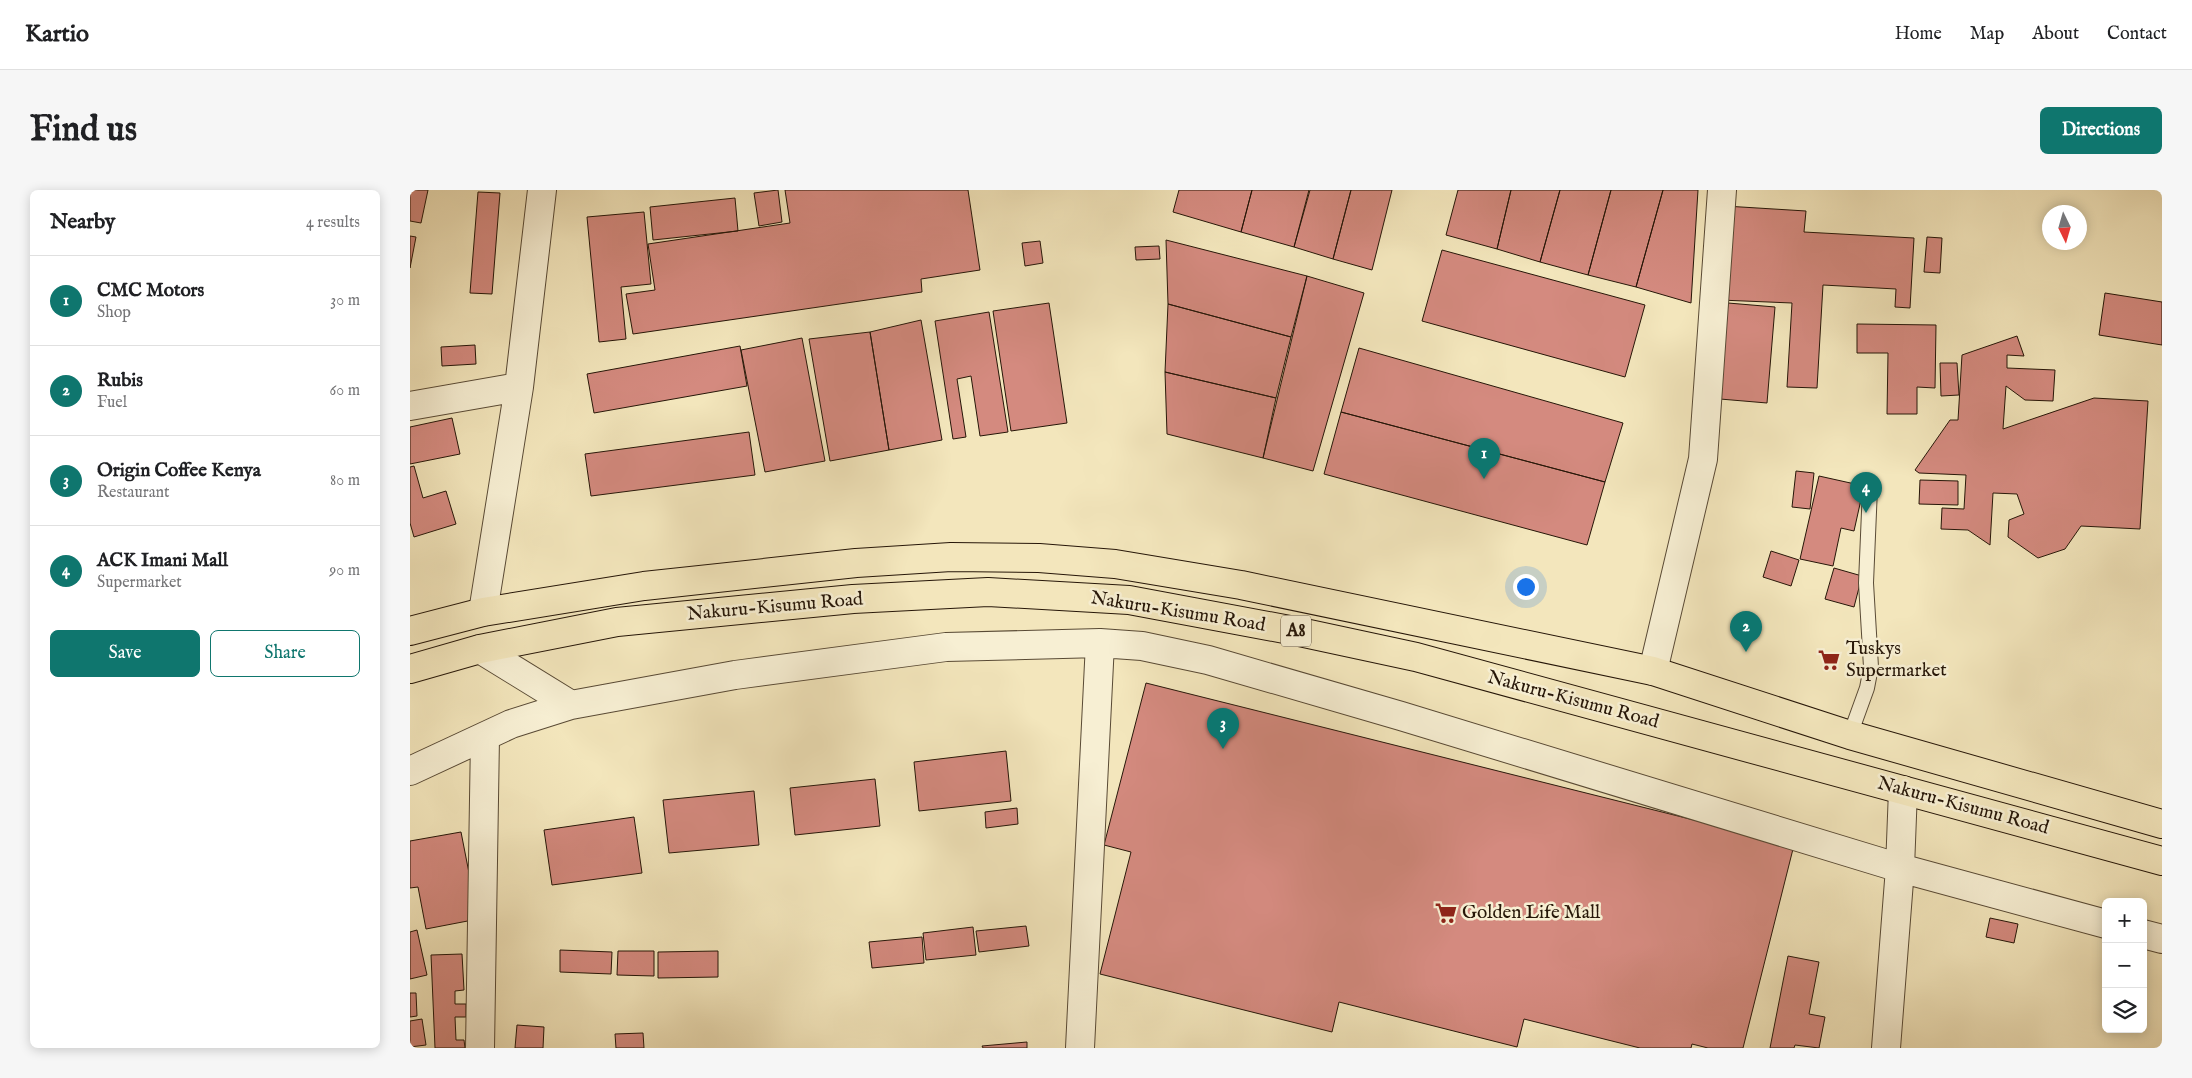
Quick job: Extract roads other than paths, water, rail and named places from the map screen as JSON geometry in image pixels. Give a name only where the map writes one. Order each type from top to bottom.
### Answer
[{"type":"highway","name":"Nakuru-Kisumu Road","points":[[410,631],[483,612],[644,586],[856,564],[951,557],[1039,558],[1115,564],[1241,585],[1653,672],[1850,735],[2162,824]]},
{"type":"highway","name":"Nakuru-Kisumu Road","points":[[410,669],[480,649],[617,622],[853,599],[988,592],[1129,600],[1295,630],[1416,657],[2162,861]]},
{"type":"street","points":[[483,612],[519,387],[542,190]]},
{"type":"street","points":[[1653,672],[1704,459],[1722,190]]},
{"type":"street","points":[[410,406],[519,387]]},
{"type":"street","points":[[1080,1048],[1100,643]]},
{"type":"street","points":[[410,771],[511,724],[570,705],[735,675],[946,647],[1100,643],[1142,646],[1208,660],[1401,716],[1900,868],[2102,923]]},
{"type":"street","points":[[480,649],[570,705]]},
{"type":"street","points":[[480,1048],[486,737]]},
{"type":"street","points":[[1886,1048],[1900,868],[1903,790]]},
{"type":"street","points":[[2147,935],[2162,939]]},
{"type":"lane","points":[[1850,735],[1867,688],[1871,667],[1866,583],[1870,488]]},
{"type":"place","name":"CMC Motors","points":[[1484,479]]},
{"type":"place","name":"ACK Imani Mall","points":[[1866,513]]},
{"type":"place","name":"Rubis","points":[[1746,652]]},
{"type":"place","name":"Tuskys Supermarket","points":[[1829,660]]},
{"type":"place","name":"Origin Coffee Kenya","points":[[1223,749]]},
{"type":"place","name":"Golden Life Mall","points":[[1446,913]]}]
